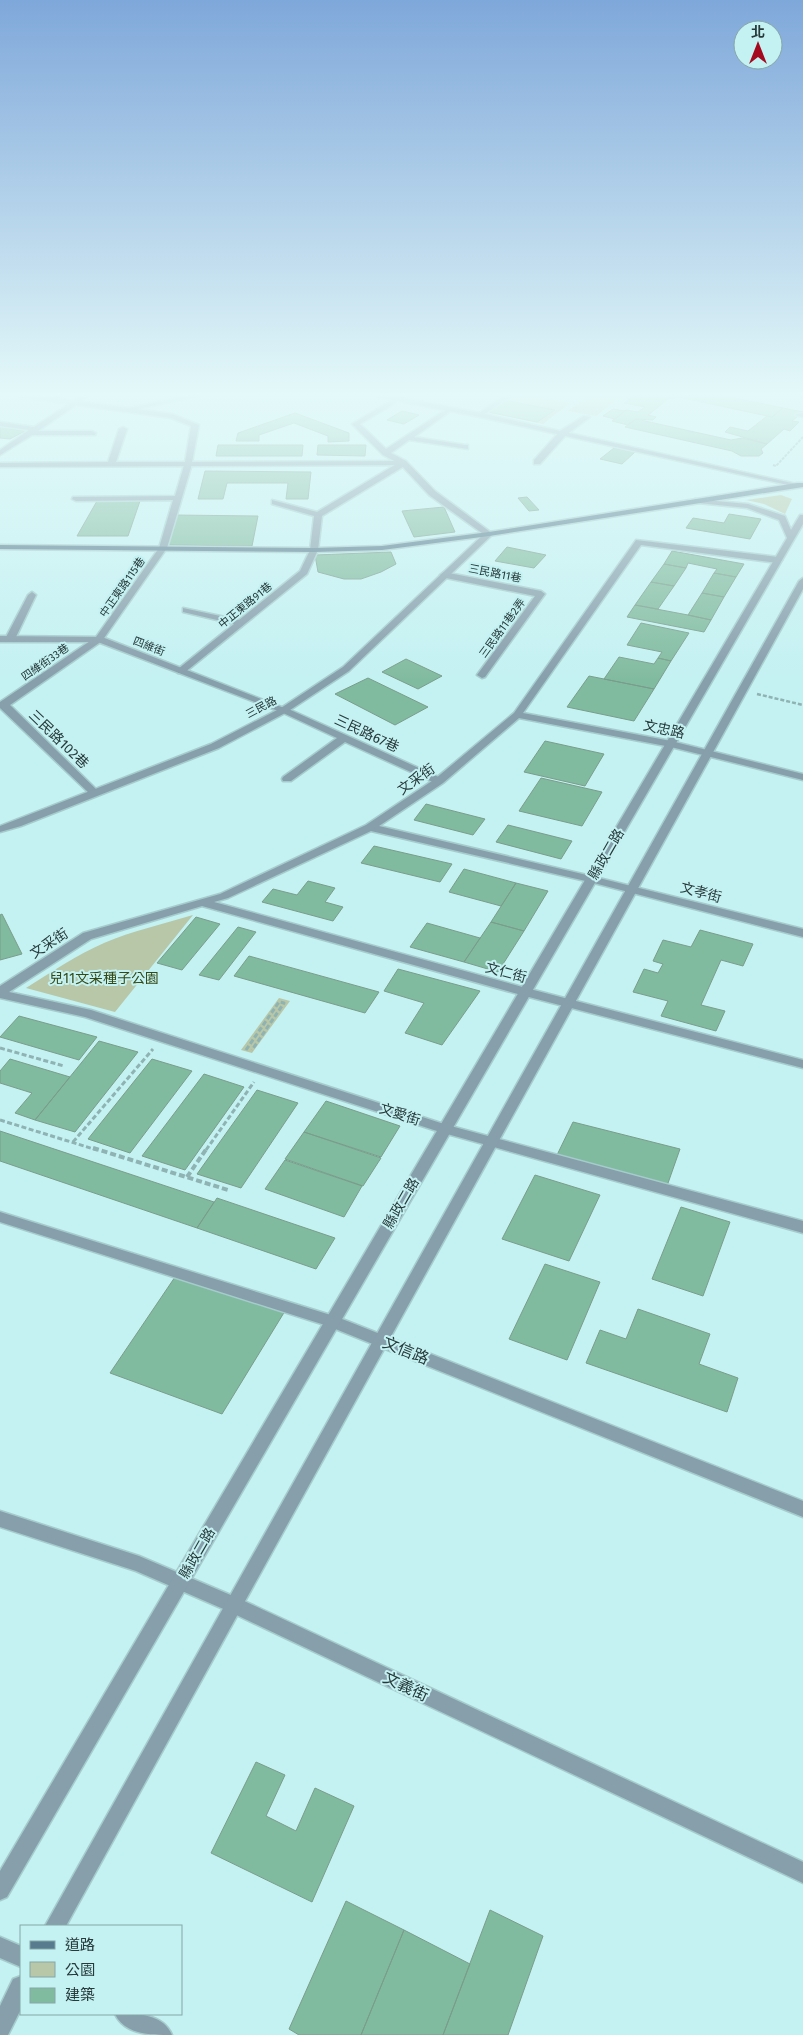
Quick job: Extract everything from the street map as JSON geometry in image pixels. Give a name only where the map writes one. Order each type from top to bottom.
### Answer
[{"type":"main road","points":[[0,547],[314,550],[382,548],[489,534],[774,490]]},
{"type":"street","name":"中正東路115巷","points":[[99,639],[163,548],[180,490]]},
{"type":"street","points":[[275,502],[318,515],[359,490]]},
{"type":"street","points":[[429,490],[489,534]]},
{"type":"street","points":[[76,499],[177,498]]},
{"type":"street","points":[[698,501],[748,506],[782,518],[791,539]]},
{"type":"street","name":"中正東路91巷","points":[[181,670],[304,572],[314,550],[318,515]]},
{"type":"street","name":"縣政二路","points":[[0,1890],[803,518]]},
{"type":"street","name":"三民路","points":[[0,829],[215,746],[284,710],[346,669],[489,534]]},
{"type":"street","name":"文采街","points":[[0,993],[87,936],[224,896],[370,827],[439,781],[517,715],[639,542],[778,560]]},
{"type":"street","name":"三民路11巷","points":[[444,575],[540,594]]},
{"type":"street","points":[[56,1925],[803,581]]},
{"type":"street","name":"三民路11巷2弄","points":[[482,675],[540,594]]},
{"type":"street","points":[[5,639],[32,595]]},
{"type":"street","points":[[186,610],[241,623]]},
{"type":"street","name":"四維街","points":[[5,639],[99,639],[284,710]]},
{"type":"street","name":"四維街33巷","points":[[2,705],[99,639]]},
{"type":"street","name":"三民路102巷","points":[[2,705],[94,792]]},
{"type":"street","name":"三民路67巷","points":[[284,710],[439,781]]},
{"type":"street","name":"文忠路","points":[[517,715],[670,744],[803,777]]},
{"type":"street","points":[[286,779],[344,738]]},
{"type":"street","name":"文孝街","points":[[370,827],[591,879],[803,933]]},
{"type":"street","name":"文仁街","points":[[202,903],[568,1004],[803,1064]]},
{"type":"street","name":"文愛街","points":[[0,993],[87,1012],[445,1129],[803,1227]]},
{"type":"street","name":"文信路","points":[[0,1217],[332,1321],[803,1509]]},
{"type":"street","name":"文義街","points":[[0,1519],[139,1564],[234,1604],[803,1873]]},
{"type":"street","points":[[0,1946],[20,1956]]},
{"type":"street","points":[[0,2028],[20,1990]]},
{"type":"street","points":[[128,2015],[161,2035]]},
{"type":"path","points":[[742,691],[803,704]]},
{"type":"path","points":[[279,1002],[284,1003],[241,1062],[279,1002]]},
{"type":"path","points":[[73,1142],[163,1037]]},
{"type":"path","points":[[0,1048],[64,1066]]},
{"type":"path","points":[[187,1177],[262,1069]]},
{"type":"path","points":[[0,1120],[228,1190]]},
{"type":"green space","points":[[781,495],[792,499],[785,514],[764,504],[746,500]]},
{"type":"green space","name":"兒11文采種子公園","points":[[193,915],[115,1012],[26,988],[74,958],[104,943],[137,931]]},
{"type":"green space","points":[[279,998],[290,1001],[252,1053],[241,1050]]},
{"type":"building","points":[[200,490],[225,490],[223,499],[198,499]]},
{"type":"building","points":[[287,490],[309,490],[308,499],[286,499]]},
{"type":"building","points":[[527,497],[539,510],[529,511],[518,498]]},
{"type":"building","points":[[97,501],[140,501],[128,536],[77,536]]},
{"type":"building","points":[[444,507],[455,532],[414,537],[402,511]]},
{"type":"building","points":[[729,514],[761,519],[750,539],[686,528],[693,518],[724,523]]},
{"type":"building","points":[[175,515],[258,516],[252,546],[166,545]]},
{"type":"building","points":[[507,547],[546,555],[534,568],[495,561]]},
{"type":"building","points":[[672,551],[744,564],[736,577],[714,573],[717,569],[688,563],[686,568],[664,564]]},
{"type":"building","points":[[391,552],[396,564],[361,579],[344,579],[318,572],[315,555]]},
{"type":"building","points":[[664,564],[686,568],[674,586],[651,582]]},
{"type":"building","points":[[714,573],[736,577],[724,597],[702,593]]},
{"type":"building","points":[[651,582],[674,586],[658,609],[635,605]]},
{"type":"building","points":[[702,593],[724,597],[711,620],[688,615]]},
{"type":"building","points":[[635,605],[711,620],[704,632],[627,617]]},
{"type":"building","points":[[641,623],[689,633],[671,661],[658,658],[662,652],[627,645]]},
{"type":"building","points":[[619,657],[654,664],[658,658],[671,661],[654,689],[604,679]]},
{"type":"building","points":[[406,659],[442,676],[418,689],[382,672]]},
{"type":"building","points":[[589,676],[654,689],[634,721],[567,707]]},
{"type":"building","points":[[368,678],[428,707],[395,725],[335,694]]},
{"type":"building","points":[[545,741],[604,754],[585,786],[524,772]]},
{"type":"building","points":[[541,778],[602,792],[582,826],[519,811]]},
{"type":"building","points":[[426,804],[485,819],[473,835],[414,820]]},
{"type":"building","points":[[508,825],[572,841],[561,859],[496,842]]},
{"type":"building","points":[[374,846],[452,864],[440,882],[361,863]]},
{"type":"building","points":[[464,869],[516,883],[501,906],[449,892]]},
{"type":"building","points":[[308,881],[335,888],[325,902],[343,907],[333,921],[262,902],[273,889],[297,895]]},
{"type":"building","points":[[516,883],[548,891],[524,931],[491,922]]},
{"type":"building","points":[[2,914],[22,954],[0,960],[0,915]]},
{"type":"building","points":[[196,917],[220,924],[182,970],[157,963]]},
{"type":"building","points":[[491,922],[524,931],[498,972],[464,962]]},
{"type":"building","points":[[427,923],[480,938],[464,962],[410,947]]},
{"type":"building","points":[[238,927],[256,932],[219,980],[199,975]]},
{"type":"building","points":[[700,930],[753,944],[743,966],[721,960],[701,1005],[725,1011],[716,1031],[661,1016],[668,1001],[633,992],[644,969],[658,973],[663,964],[653,961],[663,940],[691,947]]},
{"type":"building","points":[[249,956],[379,992],[365,1013],[234,976]]},
{"type":"building","points":[[398,969],[480,991],[442,1045],[405,1033],[424,1003],[384,991]]},
{"type":"building","points":[[19,1016],[97,1037],[79,1060],[0,1037]]},
{"type":"building","points":[[99,1041],[138,1052],[75,1132],[35,1120]]},
{"type":"building","points":[[10,1059],[70,1077],[35,1120],[15,1113],[32,1093],[0,1083],[0,1071]]},
{"type":"building","points":[[152,1059],[192,1071],[130,1153],[88,1139]]},
{"type":"building","points":[[204,1074],[244,1087],[185,1170],[142,1156]]},
{"type":"building","points":[[257,1090],[298,1103],[241,1188],[197,1174]]},
{"type":"building","points":[[326,1101],[400,1126],[381,1157],[304,1132]]},
{"type":"building","points":[[573,1122],[680,1149],[667,1186],[557,1155]]},
{"type":"building","points":[[0,1131],[214,1202],[197,1228],[0,1161]]},
{"type":"building","points":[[304,1132],[381,1158],[363,1186],[285,1159]]},
{"type":"building","points":[[285,1160],[362,1186],[344,1217],[265,1189]]},
{"type":"building","points":[[535,1175],[600,1195],[569,1261],[502,1239]]},
{"type":"building","points":[[217,1198],[335,1238],[316,1269],[197,1228]]},
{"type":"building","points":[[681,1207],[730,1222],[703,1296],[652,1279]]},
{"type":"building","points":[[545,1264],[600,1282],[567,1360],[509,1339]]},
{"type":"building","points":[[175,1277],[285,1311],[222,1414],[110,1373]]},
{"type":"building","points":[[638,1309],[710,1334],[699,1364],[738,1378],[727,1412],[586,1363],[600,1330],[626,1339]]},
{"type":"building","points":[[256,1762],[285,1775],[266,1816],[296,1831],[315,1788],[354,1806],[312,1902],[211,1853]]},
{"type":"building","points":[[346,1901],[404,1930],[361,2035],[299,2035],[289,2029]]},
{"type":"building","points":[[490,1910],[543,1936],[508,2035],[443,2035]]},
{"type":"building","points":[[404,1930],[470,1964],[443,2035],[361,2035]]}]
